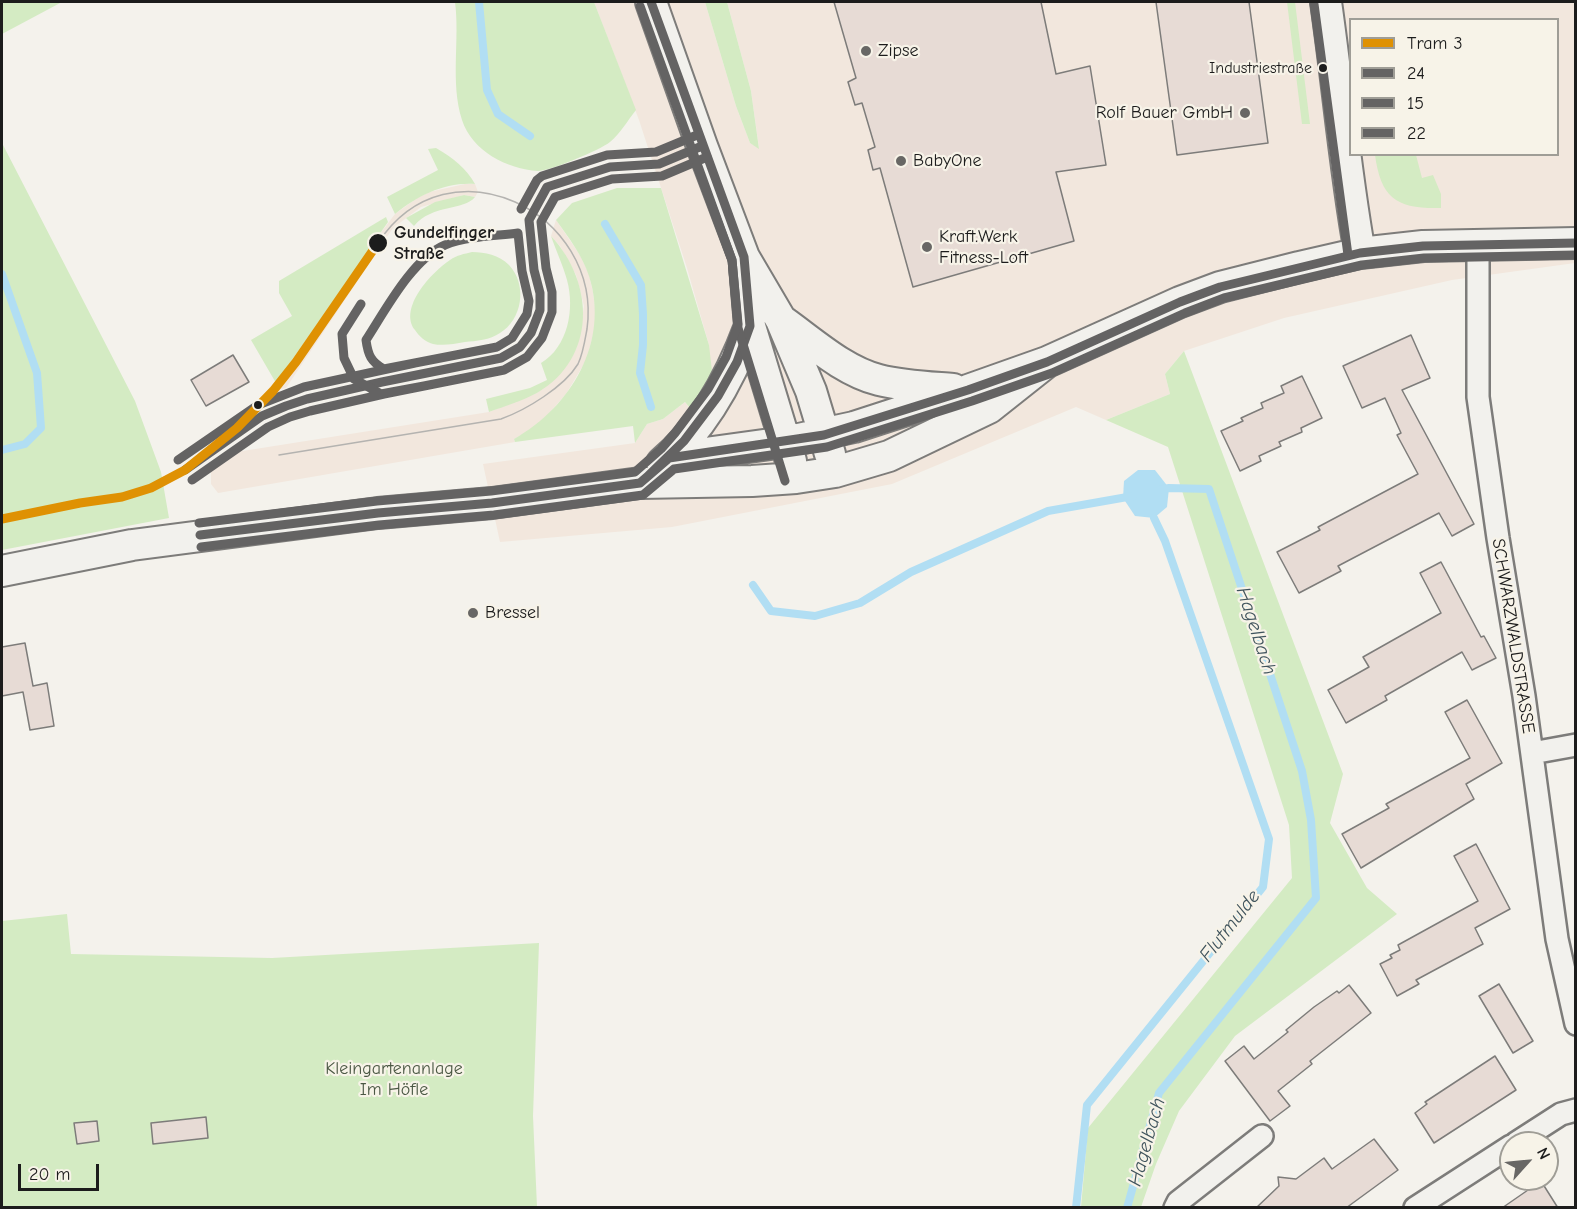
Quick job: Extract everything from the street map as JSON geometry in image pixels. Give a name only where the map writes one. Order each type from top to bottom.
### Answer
[{"type":"street","points":[[651,2],[744,257],[781,320],[811,391],[835,472]]},
{"type":"street","points":[[1326,2],[1345,163],[1360,253]]},
{"type":"street","points":[[669,458],[824,435],[968,390],[1047,362],[1170,306],[1220,287],[1360,253],[1423,246],[1575,243]]},
{"type":"street","name":"SCHWARZWALDSTRASSE","points":[[1478,244],[1478,397],[1524,696],[1557,939],[1575,1024]]},
{"type":"street","points":[[744,257],[750,326],[796,478]]},
{"type":"street","points":[[781,320],[850,369],[878,380],[911,386],[968,390]]},
{"type":"street","points":[[640,483],[669,458],[718,396],[737,362],[750,326]]},
{"type":"street","points":[[2,571],[172,539],[378,513],[492,503],[640,483],[752,481],[835,472],[889,456],[989,408],[1047,362]]},
{"type":"street","points":[[1532,753],[1575,745]]},
{"type":"street","points":[[1535,1131],[1561,1114],[1575,1110]]},
{"type":"street","points":[[1175,1208],[1178,1202],[1262,1136]]},
{"type":"street","points":[[1415,1208],[1499,1154]]},
{"type":"shaded area","points":[[594,2],[705,2],[736,106],[750,143],[759,148],[751,91],[727,2],[1575,2],[1575,263],[1452,280],[1284,318],[1184,351],[1165,374],[1170,394],[1106,420],[1076,407],[892,484],[672,527],[500,542],[483,464],[635,443],[647,424],[663,419],[685,402],[695,414],[709,345],[687,268],[639,120]]},
{"type":"shaded area","points":[[475,184],[478,192],[475,197],[464,195],[421,207],[393,228],[286,388],[281,389],[276,383],[360,260],[395,214],[429,192]]},
{"type":"shaded area","points":[[556,220],[580,255],[589,274],[596,313],[595,327],[587,359],[566,394],[531,430],[514,439],[515,442],[218,493],[211,484],[211,471],[230,453],[489,412],[537,393],[562,371],[577,347],[584,306],[576,275],[560,246],[551,236]]},
{"type":"green space","points":[[2,2],[62,2],[2,34]]},
{"type":"green space","points":[[455,2],[594,2],[636,110],[621,131],[605,146],[553,168],[538,171],[526,170],[492,156],[474,141],[467,131],[458,106]]},
{"type":"green space","points":[[705,2],[727,2],[751,91],[759,149],[750,143],[736,106]]},
{"type":"green space","points":[[1287,2],[1295,2],[1310,124],[1302,124]]},
{"type":"green space","points":[[2,143],[135,401],[161,472],[169,518],[2,550]]},
{"type":"green space","points":[[436,148],[458,164],[475,184],[453,185],[433,191],[413,201],[395,214],[387,197],[438,170],[428,149]]},
{"type":"green space","points":[[1375,156],[1416,156],[1422,178],[1433,175],[1441,194],[1441,208],[1426,208],[1402,203],[1387,191],[1378,170]]},
{"type":"green space","points":[[617,188],[661,188],[709,345],[713,380],[695,414],[685,402],[663,419],[647,424],[635,443],[633,426],[515,442],[514,439],[534,426],[568,391],[581,370],[590,348],[594,325],[594,301],[589,276],[579,254],[556,220],[572,203]]},
{"type":"green space","points":[[464,195],[475,197],[463,204],[430,214],[414,226],[406,218],[435,202]]},
{"type":"green space","points":[[386,217],[388,222],[276,383],[251,340],[292,316],[279,293],[279,281]]},
{"type":"green space","points":[[551,236],[576,275],[582,297],[583,319],[579,340],[571,360],[557,378],[531,396],[489,412],[486,399],[530,388],[547,380],[541,363],[558,347],[567,326],[569,291]]},
{"type":"green space","points":[[472,252],[496,256],[509,265],[519,282],[518,311],[507,327],[487,339],[445,345],[427,342],[417,332],[411,321],[411,311],[419,291],[435,273],[455,257]]},
{"type":"green space","points":[[1184,351],[1343,774],[1330,823],[1367,888],[1397,914],[1235,1036],[1179,1111],[1156,1164],[1141,1207],[1081,1207],[1088,1128],[1292,878],[1289,825],[1168,447],[1106,420],[1170,394],[1165,374]]},
{"type":"green space","name":"Kleingartenanlage Im Höfle","points":[[67,914],[71,954],[272,958],[539,943],[533,1116],[537,1207],[2,1207],[2,921]]},
{"type":"water","points":[[1138,470],[1155,470],[1169,488],[1167,507],[1154,518],[1135,516],[1123,498],[1124,481]]},
{"type":"building","points":[[834,2],[1041,2],[1056,74],[1090,66],[1106,165],[1056,172],[1074,241],[913,287],[880,168],[873,170],[868,150],[875,147],[862,103],[855,105],[848,82],[856,78]]},
{"type":"building","points":[[1156,2],[1249,2],[1268,143],[1177,155]]},
{"type":"building","points":[[1411,335],[1430,378],[1402,390],[1474,524],[1452,536],[1439,513],[1338,566],[1341,571],[1299,593],[1277,552],[1320,530],[1318,527],[1418,474],[1397,435],[1401,433],[1385,398],[1362,408],[1343,366]]},
{"type":"building","points":[[233,355],[249,382],[206,406],[191,380]]},
{"type":"building","points":[[1302,376],[1322,418],[1301,428],[1302,432],[1279,442],[1281,446],[1259,456],[1261,461],[1240,471],[1221,431],[1263,408],[1261,403],[1284,393],[1281,386]]},
{"type":"building","points":[[1441,562],[1481,637],[1484,636],[1496,658],[1472,670],[1462,652],[1385,696],[1387,700],[1346,723],[1328,690],[1369,667],[1363,657],[1441,613],[1420,573]]},
{"type":"building","points":[[25,643],[33,686],[47,683],[54,726],[30,730],[23,692],[2,696],[2,647]]},
{"type":"building","points":[[1467,700],[1502,763],[1466,784],[1474,799],[1361,868],[1342,834],[1389,808],[1386,804],[1470,758],[1445,712]]},
{"type":"building","points":[[1476,844],[1510,909],[1475,928],[1483,944],[1416,980],[1419,984],[1397,996],[1380,964],[1392,958],[1390,955],[1400,950],[1398,945],[1478,901],[1454,856]]},
{"type":"building","points":[[1499,984],[1533,1041],[1513,1053],[1479,996]]},
{"type":"building","points":[[1349,985],[1371,1013],[1310,1061],[1312,1064],[1278,1091],[1290,1106],[1270,1121],[1225,1061],[1244,1046],[1254,1059],[1288,1032],[1286,1030],[1314,1007]]},
{"type":"building","points":[[1495,1056],[1516,1090],[1434,1143],[1415,1113],[1427,1104],[1425,1102]]},
{"type":"building","points":[[206,1117],[208,1138],[153,1144],[151,1123]]},
{"type":"building","points":[[97,1121],[99,1141],[77,1144],[74,1123]]},
{"type":"building","points":[[1374,1139],[1398,1170],[1346,1208],[1256,1208],[1279,1186],[1278,1177],[1296,1179],[1324,1158],[1332,1169]]},
{"type":"building","points":[[1527,1191],[1547,1191],[1558,1208],[1502,1208]]},
{"type":"waterway","name":"Hagelbach","points":[[479,2],[487,90],[498,114],[530,136]]},
{"type":"waterway","name":"Hagelbach","points":[[605,224],[641,285],[643,345],[640,373],[651,407]]},
{"type":"waterway","points":[[2,274],[37,373],[41,428],[25,444],[2,450]]},
{"type":"waterway","name":"Hagelbach","points":[[1127,1208],[1159,1093],[1316,898],[1311,820],[1302,771],[1209,489],[1169,488],[1160,490]]},
{"type":"waterway","name":"Hagelbach","points":[[753,585],[771,611],[815,616],[860,603],[911,572],[1048,511],[1133,496]]},
{"type":"waterway","name":"Flutmulde","points":[[1076,1208],[1087,1105],[1263,887],[1269,839],[1165,541],[1154,518]]},
{"type":"tram line","points":[[279,455],[501,419],[544,397],[564,381],[578,364],[587,329],[586,288],[571,251],[547,222],[515,202],[480,192],[443,195],[408,211],[378,243]]},
{"type":"tram line","name":"3","points":[[2,519],[122,497],[151,488],[185,470],[237,428],[273,391],[296,362],[378,243]]},
{"type":"transit line","name":"24","points":[[648,476],[684,441],[718,396],[737,362],[750,326],[744,257],[651,2]]},
{"type":"transit line","name":"15","points":[[1314,4],[1348,255]]},
{"type":"transit line","name":"22","points":[[199,523],[377,501],[491,491],[635,472],[675,433],[708,389],[726,357],[738,324],[732,260],[640,6]]},
{"type":"transit line","name":"22","points":[[521,209],[537,180],[542,176],[607,155],[656,152],[697,135]]},
{"type":"transit line","name":"24","points":[[185,470],[262,416],[286,406],[382,382],[501,358],[520,347],[531,333],[540,310],[540,293],[534,270],[529,220],[547,187],[610,167],[659,164],[702,146]]},
{"type":"transit line","name":"15","points":[[691,150],[732,260],[738,328],[785,481]]},
{"type":"transit line","name":"15","points":[[192,480],[268,427],[290,417],[384,394],[504,370],[527,357],[542,338],[552,312],[552,292],[546,268],[541,222],[555,197],[612,179],[662,176],[707,157]]},
{"type":"transit line","name":"22","points":[[518,233],[522,271],[529,301],[527,314],[512,338],[497,347],[384,369],[373,361],[366,340],[400,287],[421,262],[433,252],[454,242],[518,233]]},
{"type":"transit line","name":"24","points":[[200,535],[378,513],[492,503],[640,483],[669,458],[824,435],[968,390],[1047,362],[1180,302],[1220,287],[1360,253],[1423,246],[1576,243]]},
{"type":"transit line","name":"15","points":[[201,547],[379,525],[494,515],[643,495],[674,469],[827,447],[972,401],[1052,373],[1185,313],[1224,298],[1362,265],[1424,258],[1576,255]]},
{"type":"transit line","name":"15","points":[[361,304],[342,334],[344,358],[354,379],[381,394],[424,386]]},
{"type":"transit line","name":"22","points":[[178,460],[258,405],[304,387],[415,363]]},
{"type":"place","name":"Zipse","points":[[866,51]]},
{"type":"place","name":"Industriestraße","points":[[1323,68]]},
{"type":"place","name":"Rolf Bauer GmbH","points":[[1245,113]]},
{"type":"place","name":"BabyOne","points":[[901,161]]},
{"type":"place","name":"Gundelfinger Straße","points":[[378,243]]},
{"type":"place","name":"Kraft.Werk Fitness-Loft","points":[[927,247]]},
{"type":"place","name":"Bressel","points":[[473,613]]}]
